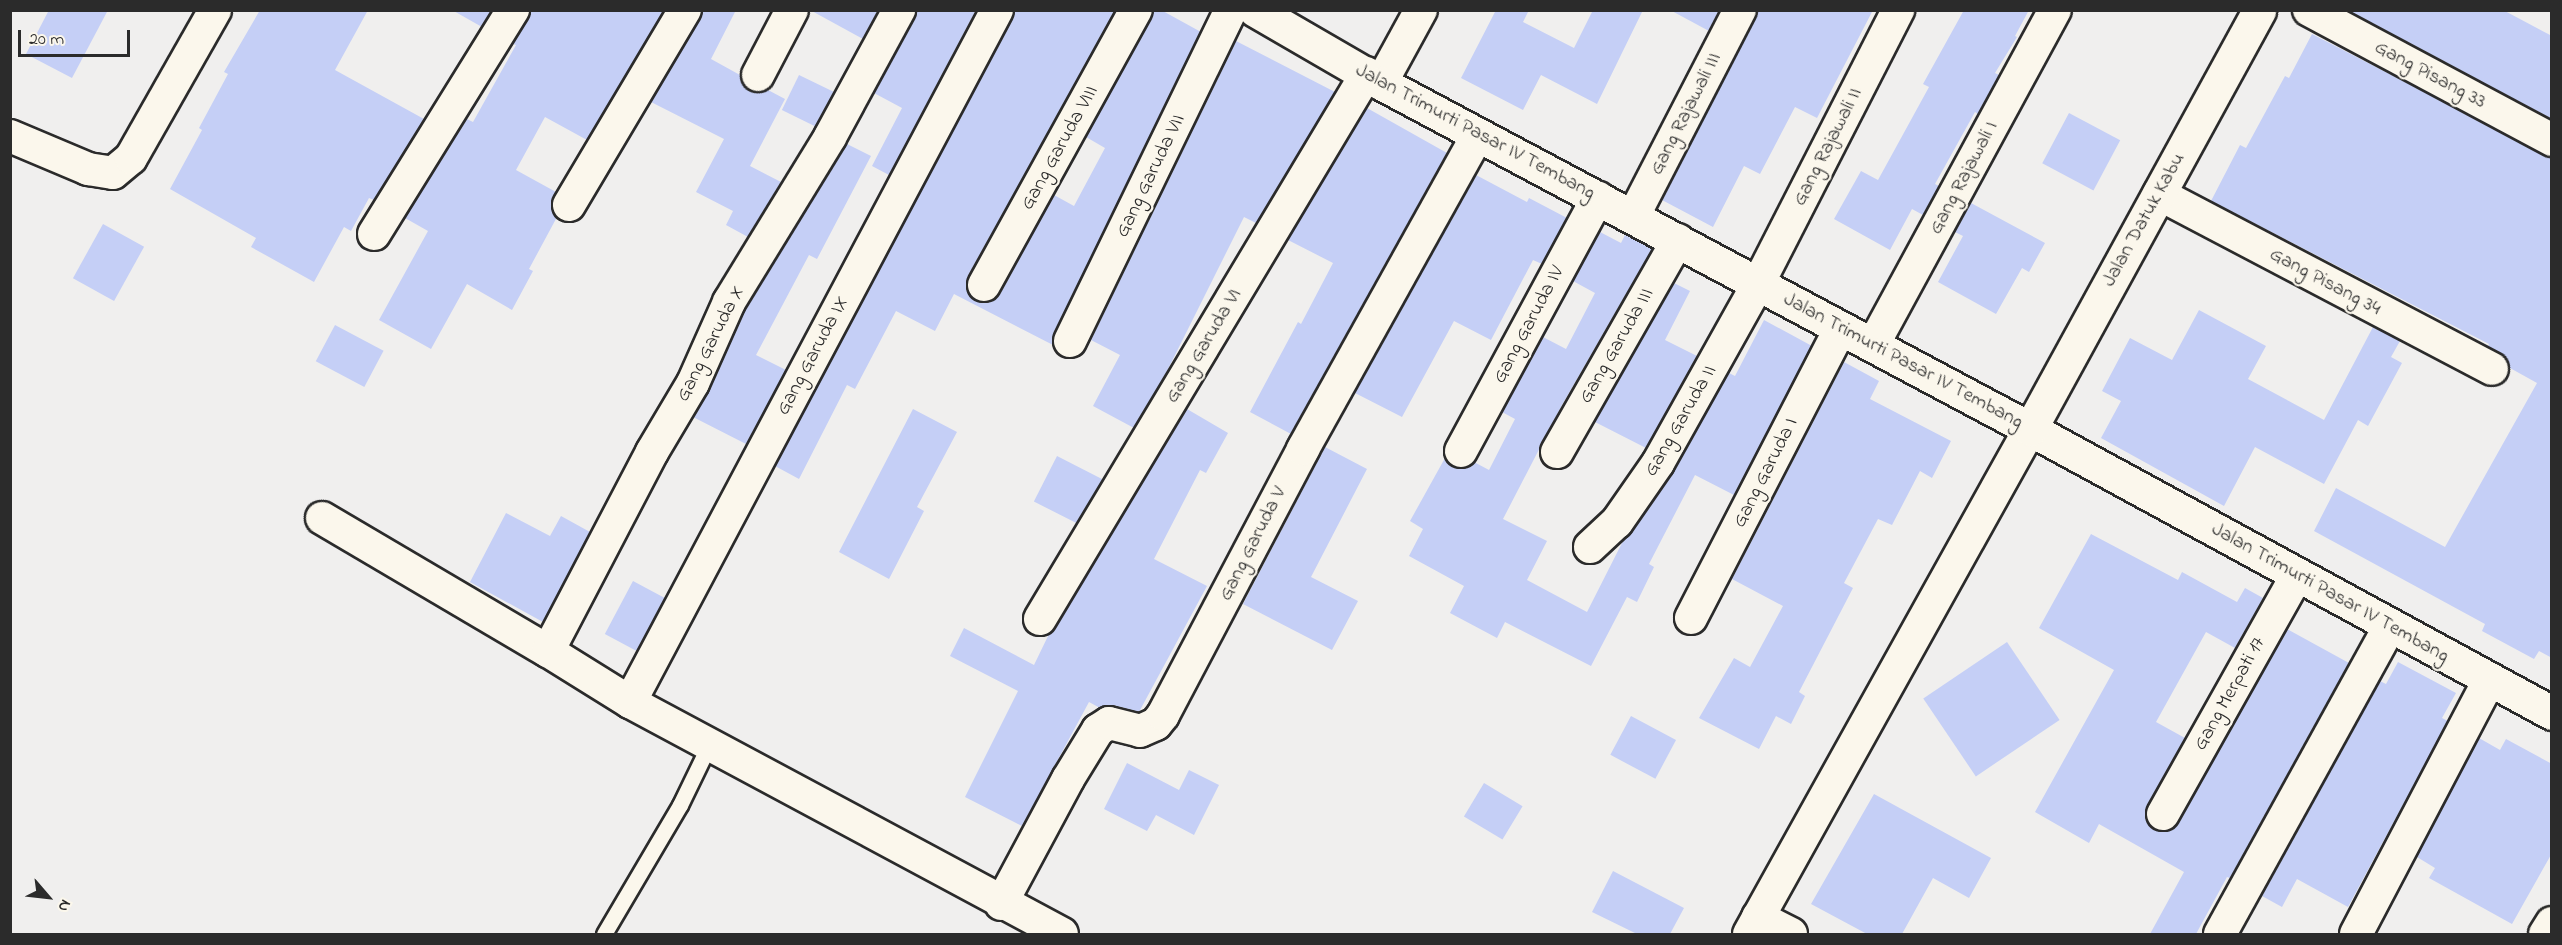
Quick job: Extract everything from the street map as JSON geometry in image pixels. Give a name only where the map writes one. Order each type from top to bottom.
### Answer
[{"type":"street","points":[[10,136],[88,169],[113,173],[131,158],[215,10]]},
{"type":"street","points":[[374,234],[513,10]]},
{"type":"street","points":[[569,205],[685,10]]},
{"type":"street","points":[[758,75],[792,10]]},
{"type":"street","name":"Gang Garuda X","points":[[548,651],[652,452],[693,383],[729,302],[830,137],[899,10]]},
{"type":"street","name":"Gang Garuda IX","points":[[630,702],[997,10]]},
{"type":"street","name":"Gang Garuda VIII","points":[[984,285],[1136,10]]},
{"type":"street","name":"Gang Garuda VII","points":[[1070,341],[1231,10]]},
{"type":"street","name":"Gang Garuda VI","points":[[1040,619],[1374,78],[1421,10]]},
{"type":"street","name":"Gang Rajawali III","points":[[1633,217],[1740,10]]},
{"type":"street","name":"Gang Rajawali II","points":[[1758,284],[1898,10]]},
{"type":"street","name":"Gang Rajawali I","points":[[1873,345],[2055,10]]},
{"type":"street","name":"Jalan Datuk Kabu","points":[[2030,429],[2259,10]]},
{"type":"street","name":"Gang Pisang 33","points":[[2309,10],[2552,140]]},
{"type":"street","name":"Jalan Trimurti Pasar IV Tembang","points":[[1264,13],[1374,78],[1478,135],[2030,429],[2552,713]]},
{"type":"street","name":"Gang Garuda V","points":[[1001,904],[1068,779],[1098,730],[1109,723],[1140,731],[1156,724],[1163,715],[1303,449],[1478,135]]},
{"type":"street","name":"Gang Pisang 34","points":[[2159,194],[2492,369]]},
{"type":"street","name":"Gang Garuda IV","points":[[1461,451],[1598,198]]},
{"type":"street","name":"Gang Garuda III","points":[[1557,452],[1678,240]]},
{"type":"street","name":"Gang Garuda II","points":[[1590,547],[1617,522],[1658,464],[1758,284]]},
{"type":"street","name":"Gang Garuda I","points":[[1692,618],[1841,328]]},
{"type":"street","points":[[1791,934],[1754,926],[2030,429]]},
{"type":"street","points":[[322,518],[630,702],[823,804],[1001,904],[1062,934]]},
{"type":"street","name":"Gang Merpati 17","points":[[2163,814],[2296,575]]},
{"type":"street","points":[[2220,934],[2390,626]]},
{"type":"street","points":[[2356,934],[2490,679]]},
{"type":"street","points":[[2546,934],[2552,923]]},
{"type":"lane","points":[[604,934],[681,805],[709,745]]},
{"type":"building","points":[[49,10],[108,10],[72,78],[26,54]]},
{"type":"building","points":[[260,10],[368,10],[335,70],[424,119],[374,200],[369,198],[351,231],[344,227],[314,282],[251,247],[256,238],[170,189],[202,130],[199,128],[228,74],[224,72]]},
{"type":"building","points":[[452,10],[492,10],[482,27]]},
{"type":"building","points":[[531,10],[664,10],[587,140],[545,117],[516,170],[556,192],[551,205],[557,217],[529,269],[533,271],[512,310],[467,284],[431,349],[379,320],[428,231],[405,218],[467,119],[473,122],[516,45],[513,44]]},
{"type":"building","points":[[703,10],[736,10],[711,59],[740,75],[749,91],[759,93],[768,90],[785,99],[750,166],[781,182],[748,237],[726,225],[733,211],[696,192],[724,139],[651,102],[700,19]]},
{"type":"building","points":[[810,10],[878,10],[863,39]]},
{"type":"building","points":[[917,10],[976,10],[889,175],[872,166],[902,108],[874,93]]},
{"type":"building","points":[[1015,10],[1115,10],[968,276],[966,285],[968,294],[984,303],[993,301],[1000,294],[1054,195],[1074,206],[1105,148],[1086,137],[1154,10],[1161,10],[1201,32],[1054,333],[1053,345],[954,294],[935,331],[896,311],[855,389],[847,385],[799,479],[775,466]]},
{"type":"building","points":[[1496,10],[1529,10],[1523,22],[1574,48],[1593,10],[1643,10],[1597,104],[1541,75],[1523,110],[1461,78]]},
{"type":"building","points":[[1670,10],[1719,10],[1709,31]]},
{"type":"building","points":[[1758,10],[1873,10],[1817,118],[1795,107],[1760,174],[1744,166],[1713,227],[1662,200]]},
{"type":"building","points":[[1964,10],[2029,10],[2015,36],[2017,37],[1995,73],[1999,75],[1978,114],[1975,112],[1935,184],[1939,186],[1923,215],[1912,209],[1890,250],[1834,219],[1861,171],[1878,180],[1929,87],[1923,84]]},
{"type":"building","points":[[2503,10],[2552,36],[2552,119],[2349,11]]},
{"type":"building","points":[[2312,34],[2552,158],[2552,658],[2539,651],[2534,659],[2482,631],[2485,624],[2314,531],[2336,488],[2445,547],[2537,383],[2510,368],[2507,359],[2488,346],[2489,344],[2211,201],[2240,145],[2246,148],[2285,76],[2289,78]]},
{"type":"building","points":[[1236,41],[1335,92],[1256,223],[1244,217],[1165,375],[1134,428],[1093,406],[1120,355],[1091,340]]},
{"type":"building","points":[[799,75],[834,92],[817,127],[782,110]]},
{"type":"building","points":[[1367,108],[1447,153],[1291,434],[1250,412],[1298,322],[1301,324],[1333,263],[1288,240]]},
{"type":"building","points":[[2069,113],[2120,140],[2093,191],[2042,163]]},
{"type":"building","points":[[847,144],[871,156],[817,259],[809,255],[756,355],[786,370],[746,444],[693,417],[709,390],[745,310]]},
{"type":"building","points":[[1476,175],[1527,202],[1529,198],[1567,218],[1542,264],[1533,260],[1491,340],[1454,321],[1402,417],[1355,393]]},
{"type":"building","points":[[1971,203],[2045,243],[2029,272],[2022,268],[1996,314],[1938,282],[1963,236],[1955,232]]},
{"type":"building","points":[[103,224],[144,247],[114,301],[73,278]]},
{"type":"building","points":[[1600,232],[1621,243],[1625,235],[1652,249],[1562,405],[1503,519],[1547,541],[1527,580],[1587,612],[1623,541],[1673,473],[1729,373],[1735,376],[1764,320],[1812,346],[1734,495],[1695,475],[1649,564],[1654,567],[1637,602],[1627,597],[1591,666],[1505,622],[1497,638],[1450,613],[1464,586],[1409,556],[1423,529],[1410,521],[1445,458],[1453,467],[1462,469],[1474,462],[1489,470],[1515,419],[1502,412],[1543,337],[1566,349],[1595,293],[1573,281]]},
{"type":"building","points":[[1674,283],[1690,291],[1665,340],[1697,356],[1646,448],[1595,422]]},
{"type":"building","points":[[2199,310],[2266,346],[2248,379],[2324,420],[2373,327],[2400,341],[2391,357],[2402,363],[2368,426],[2358,420],[2324,484],[2255,447],[2224,506],[2101,438],[2121,401],[2102,391],[2130,338],[2172,360]]},
{"type":"building","points":[[335,325],[384,351],[364,387],[316,361]]},
{"type":"building","points":[[1844,362],[1879,381],[1870,399],[1951,441],[1932,478],[1920,471],[1892,525],[1878,519],[1844,583],[1853,588],[1799,692],[1805,696],[1791,724],[1776,716],[1759,749],[1699,718],[1734,658],[1750,667],[1783,606],[1732,579]]},
{"type":"building","points":[[913,409],[957,432],[917,507],[924,511],[889,579],[839,552]]},
{"type":"building","points":[[1187,409],[1228,433],[1206,473],[1200,470],[1154,559],[1207,586],[1139,712],[1113,705],[1100,708],[1089,702],[1022,826],[965,797],[1018,691],[950,656],[964,628],[1034,665],[1049,634],[1055,628]]},
{"type":"building","points":[[1325,447],[1367,469],[1311,577],[1358,601],[1332,650],[1243,604]]},
{"type":"building","points":[[1057,456],[1102,479],[1079,525],[1034,501]]},
{"type":"building","points":[[506,513],[550,536],[561,516],[590,532],[543,622],[470,582]]},
{"type":"building","points":[[2091,534],[2178,580],[2182,572],[2237,602],[2245,588],[2263,598],[2235,648],[2206,632],[2156,722],[2185,738],[2147,806],[2145,814],[2147,823],[2155,830],[2163,832],[2172,830],[2179,823],[2287,629],[2349,663],[2230,878],[2227,877],[2196,934],[2150,934],[2184,872],[2099,824],[2089,843],[2035,812],[2114,670],[2039,628]]},
{"type":"building","points":[[633,581],[665,598],[637,651],[605,634]]},
{"type":"building","points":[[2007,642],[2060,720],[1976,776],[1923,698]]},
{"type":"building","points":[[2398,662],[2456,693],[2442,718],[2448,721],[2348,907],[2297,879],[2282,907],[2262,896],[2380,681],[2386,684]]},
{"type":"building","points":[[1631,716],[1676,740],[1655,779],[1610,755]]},
{"type":"building","points":[[2479,738],[2500,750],[2506,739],[2552,764],[2552,853],[2512,924],[2429,878],[2435,868],[2417,857]]},
{"type":"building","points":[[1127,763],[1179,790],[1189,770],[1219,785],[1194,835],[1156,815],[1147,831],[1104,809]]},
{"type":"building","points":[[1484,783],[1523,806],[1502,840],[1464,816]]},
{"type":"building","points":[[1874,794],[1991,858],[1969,898],[1933,878],[1902,934],[1867,934],[1811,904]]},
{"type":"building","points":[[1613,871],[1684,908],[1670,934],[1637,934],[1592,912]]}]
